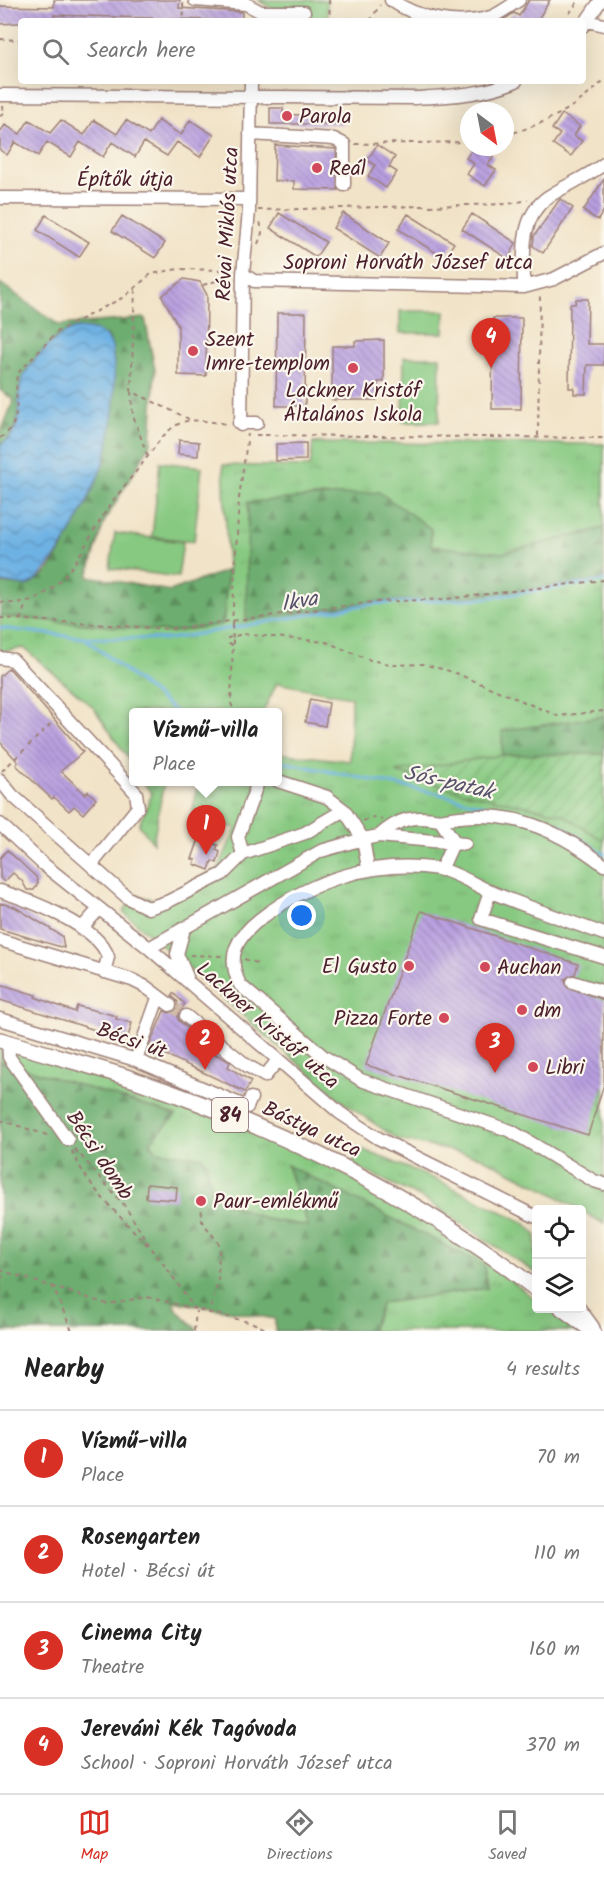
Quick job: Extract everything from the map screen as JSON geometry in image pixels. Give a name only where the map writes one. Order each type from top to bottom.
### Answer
[{"type":"main road","name":"Bástya utca","points":[[4,1041],[133,1079],[279,1136],[412,1203],[518,1275]]},
{"type":"main road","name":"84","points":[[518,1275],[532,1285]]},
{"type":"main road","points":[[569,1313],[594,1331]]},
{"type":"street","points":[[195,0],[246,4],[261,12],[304,12]]},
{"type":"street","points":[[391,0],[422,16],[439,18]]},
{"type":"street","points":[[474,18],[492,16],[519,0]]},
{"type":"street","points":[[586,22],[601,0]]},
{"type":"street","points":[[586,24],[604,25]]},
{"type":"street","name":"Révai Miklós utca","points":[[243,427],[243,274],[249,205],[251,84]]},
{"type":"street","points":[[1,101],[50,96],[415,98],[463,96],[508,84]]},
{"type":"street","points":[[250,134],[334,139],[344,144],[344,185]]},
{"type":"street","points":[[524,287],[524,238],[537,206],[549,196],[584,179],[604,164]]},
{"type":"street","name":"Építők útja","points":[[0,198],[249,205]]},
{"type":"street","name":"Soproni Horváth József utca","points":[[243,274],[254,281],[524,287],[570,273],[602,258]]},
{"type":"street","points":[[243,427],[257,423]]},
{"type":"street","points":[[0,658],[13,660],[129,785]]},
{"type":"street","points":[[0,780],[12,795],[128,898],[148,908],[167,902],[223,874],[243,854],[305,833],[344,810]]},
{"type":"street","points":[[282,782],[327,797],[344,810],[363,839],[368,868]]},
{"type":"street","points":[[92,864],[138,807],[136,793],[130,786]]},
{"type":"street","points":[[243,854],[238,837],[257,786]]},
{"type":"street","points":[[380,836],[394,823],[422,816],[440,820],[483,815],[522,820],[553,831],[604,865]]},
{"type":"street","points":[[440,820],[460,842]]},
{"type":"street","name":"Lackner Kristóf utca","points":[[0,824],[43,864],[98,910],[149,948],[355,1125],[532,1214]]},
{"type":"street","points":[[149,948],[321,851],[380,836],[460,842]]},
{"type":"street","points":[[441,870],[460,842]]},
{"type":"street","points":[[604,934],[490,892],[441,870],[400,866],[368,868],[326,882],[276,907],[252,925],[239,940],[232,956],[232,970],[240,985],[323,1056],[361,1080],[511,1131],[584,1176],[604,1184]]},
{"type":"street","points":[[0,891],[53,912],[98,940],[106,950],[108,963],[104,972]]},
{"type":"street","points":[[490,892],[481,919],[604,957]]},
{"type":"street","points":[[81,929],[98,910]]},
{"type":"street","points":[[184,929],[177,954],[193,986]]},
{"type":"street","points":[[0,940],[139,984],[170,1005]]},
{"type":"street","points":[[573,982],[604,993]]},
{"type":"street","points":[[136,1060],[158,998]]},
{"type":"street","points":[[186,1016],[246,1065],[266,1076],[278,1060]]},
{"type":"street","name":"Bécsi út","points":[[0,1019],[136,1060],[249,1103]]},
{"type":"street","name":"Bécsi domb","points":[[4,1041],[9,1057],[68,1140]]},
{"type":"street","points":[[518,1275],[532,1281]]},
{"type":"street","points":[[582,1313],[594,1331]]},
{"type":"path","points":[[183,0],[184,18]]},
{"type":"path","points":[[329,0],[330,18]]},
{"type":"path","points":[[372,18],[383,0]]},
{"type":"path","points":[[566,18],[579,0]]},
{"type":"path","points":[[0,39],[18,40]]},
{"type":"path","points":[[514,133],[531,128],[587,98],[604,81]]},
{"type":"path","points":[[0,116],[4,114],[1,101]]},
{"type":"path","points":[[344,144],[460,142]]},
{"type":"path","points":[[249,205],[508,204],[528,200]]},
{"type":"path","points":[[0,438],[7,433],[17,415],[17,374],[58,331],[135,289],[151,274],[178,269],[226,270]]},
{"type":"path","points":[[202,285],[226,278]]},
{"type":"path","points":[[538,284],[541,300],[538,436]]},
{"type":"path","points":[[135,289],[131,391],[133,416],[147,457]]},
{"type":"path","points":[[131,391],[190,420],[302,437],[604,438]]},
{"type":"path","points":[[20,620],[22,610],[28,602],[58,583],[69,570],[106,511],[165,434],[190,420]]},
{"type":"path","points":[[233,708],[232,623],[243,427]]},
{"type":"path","points":[[0,618],[170,629],[232,623],[374,602],[447,599],[604,580]]},
{"type":"path","points":[[0,602],[14,604],[28,602]]},
{"type":"path","points":[[233,645],[230,644],[228,638],[243,634],[326,642],[370,660],[394,665],[423,664],[453,672],[558,716],[604,711]]},
{"type":"path","points":[[0,773],[63,712]]},
{"type":"path","points":[[354,825],[373,817],[394,823]]},
{"type":"path","points":[[182,954],[232,956],[256,963]]},
{"type":"path","points":[[0,1120],[68,1140],[124,1205],[151,1249]]},
{"type":"path","name":"Bécsi domb","points":[[68,1140],[80,1168],[120,1219],[151,1249],[196,1311]]},
{"type":"path","points":[[201,1201],[202,1221],[219,1244],[218,1281],[209,1314]]},
{"type":"path","points":[[0,1270],[107,1304],[147,1297],[196,1311],[253,1323],[270,1331]]},
{"type":"path","points":[[0,1280],[6,1273]]},
{"type":"path","points":[[52,1285],[72,1331]]},
{"type":"path","points":[[194,1331],[196,1311]]},
{"type":"green space","points":[[258,0],[327,0],[328,18],[312,18],[310,9],[271,8]]},
{"type":"green space","points":[[0,283],[59,325],[145,318],[155,370],[151,443],[104,522],[88,576],[170,591],[228,570],[223,624],[171,632],[0,616],[0,583],[30,582],[40,578],[48,570],[78,519],[96,479],[109,439],[112,415],[113,354],[60,334],[37,357],[26,372],[22,381],[18,421],[9,438],[0,445],[0,434],[14,400],[0,390]]},
{"type":"green space","points":[[400,311],[445,311],[444,333],[400,333]]},
{"type":"green space","points":[[404,357],[440,357],[439,422],[403,422]]},
{"type":"green space","points":[[313,443],[604,444],[604,1224],[586,1213],[586,1205],[572,1205],[481,1157],[399,1140],[344,1103],[123,912],[135,895],[156,900],[218,869],[236,828],[192,816],[197,786],[282,786],[282,753],[350,761],[351,697],[277,683],[265,708],[129,708],[129,760],[93,707],[24,648],[0,652],[0,616],[171,632],[223,624],[228,570],[223,465],[310,467]]},
{"type":"green space","points":[[160,462],[202,467],[194,541],[152,537]]},
{"type":"green space","points":[[379,492],[431,529],[431,546],[502,553],[604,528],[604,580],[447,599],[373,602],[246,621],[248,502]]},
{"type":"green space","points":[[115,533],[183,542],[178,577],[110,568]]},
{"type":"green space","points":[[604,716],[604,754],[502,755],[502,731]]},
{"type":"green space","points":[[604,754],[604,841],[562,814],[463,792],[396,772],[502,755]]},
{"type":"green space","points":[[146,786],[163,786],[153,843],[139,825],[152,794]]},
{"type":"green space","points":[[0,1047],[183,1103],[289,1146],[354,1179],[417,1216],[478,1256],[532,1297],[532,1313],[553,1313],[576,1331],[371,1331],[382,1303],[487,1288],[287,1166],[308,1226],[265,1219],[213,1197],[206,1162],[202,1157],[156,1151],[150,1141],[176,1115],[0,1061]]},
{"type":"green space","points":[[0,1061],[176,1115],[150,1142],[156,1151],[202,1157],[206,1162],[213,1197],[265,1219],[308,1226],[287,1165],[484,1265],[487,1288],[382,1303],[371,1331],[275,1331],[275,1319],[173,1301],[177,1310],[198,1331],[0,1331]]},
{"type":"green space","points":[[359,1148],[437,1180],[525,1223],[532,1231],[532,1270],[424,1199],[352,1165]]},
{"type":"water","points":[[77,328],[98,331],[112,346],[114,399],[107,451],[95,484],[75,526],[50,564],[38,578],[26,586],[0,582],[0,445],[9,438],[17,423],[19,390],[24,374],[44,349],[61,335]]},
{"type":"building","points":[[54,0],[180,0],[179,8],[242,12],[242,18],[54,15],[54,18],[18,18],[18,23],[0,24],[0,6],[54,7]]},
{"type":"building","points":[[529,0],[550,0],[539,18],[506,18],[514,13],[519,16]]},
{"type":"building","points":[[270,108],[283,108],[283,115],[346,114],[346,124],[270,124]]},
{"type":"building","points":[[562,114],[580,126],[574,136],[582,141],[571,156],[553,144],[560,134],[552,129]]},
{"type":"building","points":[[29,120],[50,133],[61,120],[84,135],[94,120],[117,134],[126,120],[149,135],[158,120],[181,135],[190,120],[214,135],[200,157],[177,142],[167,156],[144,142],[135,157],[112,142],[103,157],[80,142],[71,157],[47,142],[38,156],[15,142],[7,155],[0,150],[0,132],[5,125],[20,134]]},
{"type":"building","name":"Reál","points":[[275,145],[336,149],[338,190],[294,189],[294,181],[274,181]]},
{"type":"building","points":[[377,145],[395,157],[389,167],[397,172],[386,188],[368,176],[375,165],[367,160]]},
{"type":"building","points":[[467,156],[494,156],[488,165],[496,170],[485,186],[467,174],[474,164],[466,158]]},
{"type":"building","points":[[604,179],[604,210],[598,220],[583,211]]},
{"type":"building","points":[[560,199],[573,208],[543,253],[533,246],[534,236]]},
{"type":"building","points":[[279,213],[326,242],[316,257],[270,228]]},
{"type":"building","points":[[343,213],[389,243],[380,258],[333,228]]},
{"type":"building","points":[[408,214],[454,243],[444,258],[398,229]]},
{"type":"building","points":[[472,214],[516,243],[508,259],[462,229]]},
{"type":"building","points":[[46,215],[89,242],[79,257],[37,230]]},
{"type":"building","points":[[122,216],[165,243],[155,258],[112,231]]},
{"type":"building","name":"Szent Imre-templom","points":[[184,279],[200,282],[207,295],[206,376],[178,375],[178,326],[162,296]]},
{"type":"building","points":[[576,299],[588,299],[587,344],[604,344],[604,365],[587,365],[586,394],[574,394],[574,388],[569,388],[570,304],[575,304]]},
{"type":"building","points":[[277,313],[306,313],[305,406],[276,406]]},
{"type":"building","points":[[493,318],[522,318],[521,409],[492,409]]},
{"type":"building","points":[[384,340],[384,382],[378,382],[377,400],[332,400],[332,346],[355,346],[355,341]]},
{"type":"building","points":[[179,440],[199,442],[198,456],[178,454]]},
{"type":"building","points":[[306,443],[306,460],[276,461],[276,444]]},
{"type":"building","points":[[9,668],[83,752],[61,771],[85,794],[88,791],[96,799],[83,814],[74,806],[69,811],[54,797],[52,799],[16,765],[18,762],[0,742],[0,676]]},
{"type":"building","points":[[310,699],[329,703],[325,726],[305,722]]},
{"type":"building","points":[[199,839],[218,845],[216,850],[220,852],[217,863],[212,861],[209,870],[194,864],[196,860],[192,859]]},
{"type":"building","points":[[7,850],[36,877],[38,883],[34,890],[27,890],[22,881],[13,873],[4,882],[0,878],[0,858]]},
{"type":"building","points":[[0,903],[15,907],[62,936],[64,948],[0,929]]},
{"type":"building","points":[[421,911],[578,964],[575,974],[565,979],[567,987],[604,1000],[604,1084],[588,1135],[366,1065]]},
{"type":"building","points":[[0,984],[36,995],[35,997],[75,1012],[77,1006],[117,1016],[116,1019],[132,1023],[127,1040],[0,1000]]},
{"type":"building","points":[[173,993],[185,1004],[178,1014],[178,1020],[194,1034],[192,1037],[205,1042],[203,1047],[230,1062],[228,1067],[251,1081],[245,1092],[149,1047],[164,1011],[170,1013],[177,1009],[178,1002],[172,996]]},
{"type":"building","points":[[147,1184],[177,1187],[176,1200],[146,1198]]},
{"type":"waterway","name":"Ikva","points":[[0,628],[84,638],[169,639],[370,604],[485,598],[604,581]]},
{"type":"waterway","name":"Sós-patak","points":[[85,638],[171,708]]},
{"type":"waterway","name":"Sós-patak","points":[[282,762],[440,794],[560,825],[604,854]]},
{"type":"tunnel","points":[[170,1005],[186,1016]]},
{"type":"place","name":"Parola","points":[[287,116]]},
{"type":"place","name":"Reál","points":[[317,168]]},
{"type":"place","name":"Szent Imre-templom","points":[[193,351]]},
{"type":"place","name":"Lackner Kristóf Általános Iskola","points":[[353,368]]},
{"type":"place","name":"Jereváni Kék Tagóvoda","points":[[491,368]]},
{"type":"place","name":"Vízmű-villa","points":[[206,855]]},
{"type":"place","name":"El Gusto","points":[[409,966]]},
{"type":"place","name":"Auchan","points":[[485,967]]},
{"type":"place","name":"dm","points":[[522,1010]]},
{"type":"place","name":"Pizza Forte","points":[[444,1018]]},
{"type":"place","name":"Libri","points":[[533,1067]]},
{"type":"place","name":"Rosengarten","points":[[205,1070]]},
{"type":"place","name":"Cinema City","points":[[495,1073]]},
{"type":"place","name":"Paur-emlékmű","points":[[201,1201]]}]
